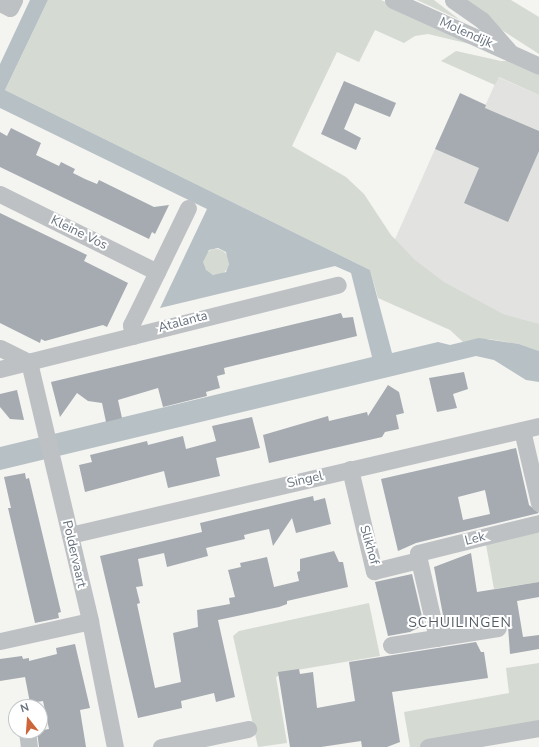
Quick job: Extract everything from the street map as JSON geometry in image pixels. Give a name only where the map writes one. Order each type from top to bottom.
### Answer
[{"type":"street","points":[[0,3],[10,8],[14,0]]},
{"type":"street","name":"Molendijk","points":[[393,0],[539,66]]},
{"type":"street","points":[[453,0],[482,20],[511,53]]},
{"type":"street","name":"Kleine Vos","points":[[0,194],[157,272]]},
{"type":"street","points":[[133,336],[131,325],[188,208]]},
{"type":"street","name":"Atalanta","points":[[0,369],[338,285]]},
{"type":"street","points":[[0,348],[28,362]]},
{"type":"street","name":"Poldervaart","points":[[28,362],[90,621],[115,747]]},
{"type":"street","name":"Singel","points":[[70,535],[539,426]]},
{"type":"street","points":[[522,430],[539,503]]},
{"type":"street","name":"Slikhof","points":[[350,469],[374,571],[419,560]]},
{"type":"street","name":"Lek","points":[[419,560],[418,553],[539,523]]},
{"type":"street","points":[[419,560],[437,638]]},
{"type":"street","points":[[0,641],[90,621]]},
{"type":"street","points":[[391,645],[498,628]]},
{"type":"street","points":[[428,747],[539,728]]},
{"type":"street","points":[[161,747],[248,729]]},
{"type":"shaded area","points":[[30,0],[48,0],[5,90],[370,270],[392,353],[438,342],[450,345],[479,338],[519,344],[539,351],[539,382],[526,380],[494,360],[476,356],[0,470],[0,447],[372,357],[351,273],[335,266],[160,308],[207,209],[0,108],[0,64]],"holes":[[[218,248],[226,252],[229,264],[226,272],[213,275],[206,270],[203,262],[209,250]]]},
{"type":"shaded area","points":[[48,0],[381,0],[495,50],[428,34],[415,36],[404,43],[375,30],[359,62],[337,52],[292,146],[346,177],[364,194],[391,235],[415,260],[444,282],[503,314],[539,324],[539,351],[519,344],[489,339],[463,342],[450,330],[378,298],[370,270],[5,90]]},
{"type":"shaded area","points":[[417,0],[434,0],[460,20]]},
{"type":"shaded area","points":[[455,0],[511,0],[539,17],[539,54]]},
{"type":"shaded area","points":[[456,51],[501,61],[511,61],[539,73],[539,95],[499,77],[495,85],[441,61]]},
{"type":"shaded area","points":[[498,77],[539,95],[539,337],[384,264],[435,149],[461,160]]},
{"type":"shaded area","points":[[216,249],[225,253],[229,262],[225,271],[216,275],[207,271],[203,262],[207,253]]},
{"type":"shaded area","points":[[539,526],[539,582],[494,589],[485,539]]},
{"type":"shaded area","points":[[369,603],[380,656],[285,672],[276,677],[287,743],[258,747],[233,636],[239,631]]},
{"type":"shaded area","points":[[539,663],[539,731],[440,747],[410,747],[404,712],[509,693],[506,668]]},
{"type":"building","points":[[344,81],[396,103],[390,117],[355,103],[344,129],[361,138],[356,150],[321,134]]},
{"type":"building","points":[[460,93],[486,105],[485,108],[539,131],[539,151],[508,222],[464,203],[479,168],[435,149]]},
{"type":"building","points":[[11,128],[41,143],[36,155],[59,166],[61,162],[75,169],[73,173],[85,179],[97,184],[99,180],[154,207],[169,205],[155,234],[152,232],[149,239],[0,167],[0,132],[7,136]]},
{"type":"building","points":[[0,213],[87,255],[84,261],[128,283],[107,327],[103,325],[45,341],[41,339],[40,343],[0,323]]},
{"type":"building","points":[[341,313],[343,318],[353,317],[357,336],[224,368],[225,374],[217,376],[220,388],[206,392],[207,396],[163,407],[158,388],[118,400],[122,418],[106,422],[102,403],[88,401],[77,393],[60,417],[51,382]]},
{"type":"building","points":[[464,372],[468,389],[453,394],[457,408],[437,412],[429,378]]},
{"type":"building","points":[[388,385],[399,392],[404,413],[396,415],[399,429],[385,432],[382,437],[269,463],[263,435],[328,416],[329,421],[367,412],[368,416]]},
{"type":"building","points":[[17,390],[24,420],[10,419],[0,407],[0,394]]},
{"type":"building","points":[[252,417],[260,448],[216,458],[220,476],[168,488],[164,471],[85,492],[79,465],[92,462],[90,455],[147,441],[148,445],[183,436],[186,449],[216,441],[212,426]]},
{"type":"building","points":[[516,448],[529,505],[539,513],[416,543],[398,551],[381,479]],"holes":[[[485,490],[490,514],[463,520],[458,497]]]},
{"type":"building","points":[[25,473],[26,479],[29,478],[61,612],[58,613],[59,618],[35,623],[8,508],[11,508],[4,477]]},
{"type":"building","points":[[313,496],[314,501],[325,498],[331,524],[296,533],[292,518],[273,546],[269,529],[244,535],[245,539],[206,548],[208,556],[167,567],[164,553],[138,559],[143,586],[136,587],[140,603],[137,604],[155,688],[181,682],[173,633],[198,627],[197,610],[230,604],[229,598],[235,597],[228,570],[241,567],[240,563],[267,557],[274,587],[299,581],[297,572],[300,571],[300,559],[334,551],[339,562],[343,562],[348,587],[287,601],[287,604],[279,607],[218,620],[235,697],[216,702],[214,693],[181,701],[182,708],[138,718],[100,556],[202,532],[200,523]]},
{"type":"building","points":[[471,553],[477,592],[539,582],[539,597],[517,601],[523,637],[539,635],[539,649],[510,654],[508,626],[501,619],[445,626],[434,567]]},
{"type":"building","points":[[412,574],[424,625],[410,632],[388,636],[375,582]]},
{"type":"building","points":[[476,642],[481,652],[484,652],[488,678],[392,692],[400,742],[387,747],[362,747],[361,741],[321,747],[290,747],[278,672],[299,669],[300,674],[313,672],[317,708],[355,701],[349,662]]},
{"type":"building","points":[[75,644],[90,708],[80,710],[86,747],[39,747],[38,739],[48,739],[48,699],[29,699],[25,677],[0,681],[0,659],[22,656],[23,659],[29,658],[29,661],[57,654],[56,648]]},
{"type":"district","name":"SCHUILINGEN","points":[[460,623]]}]
